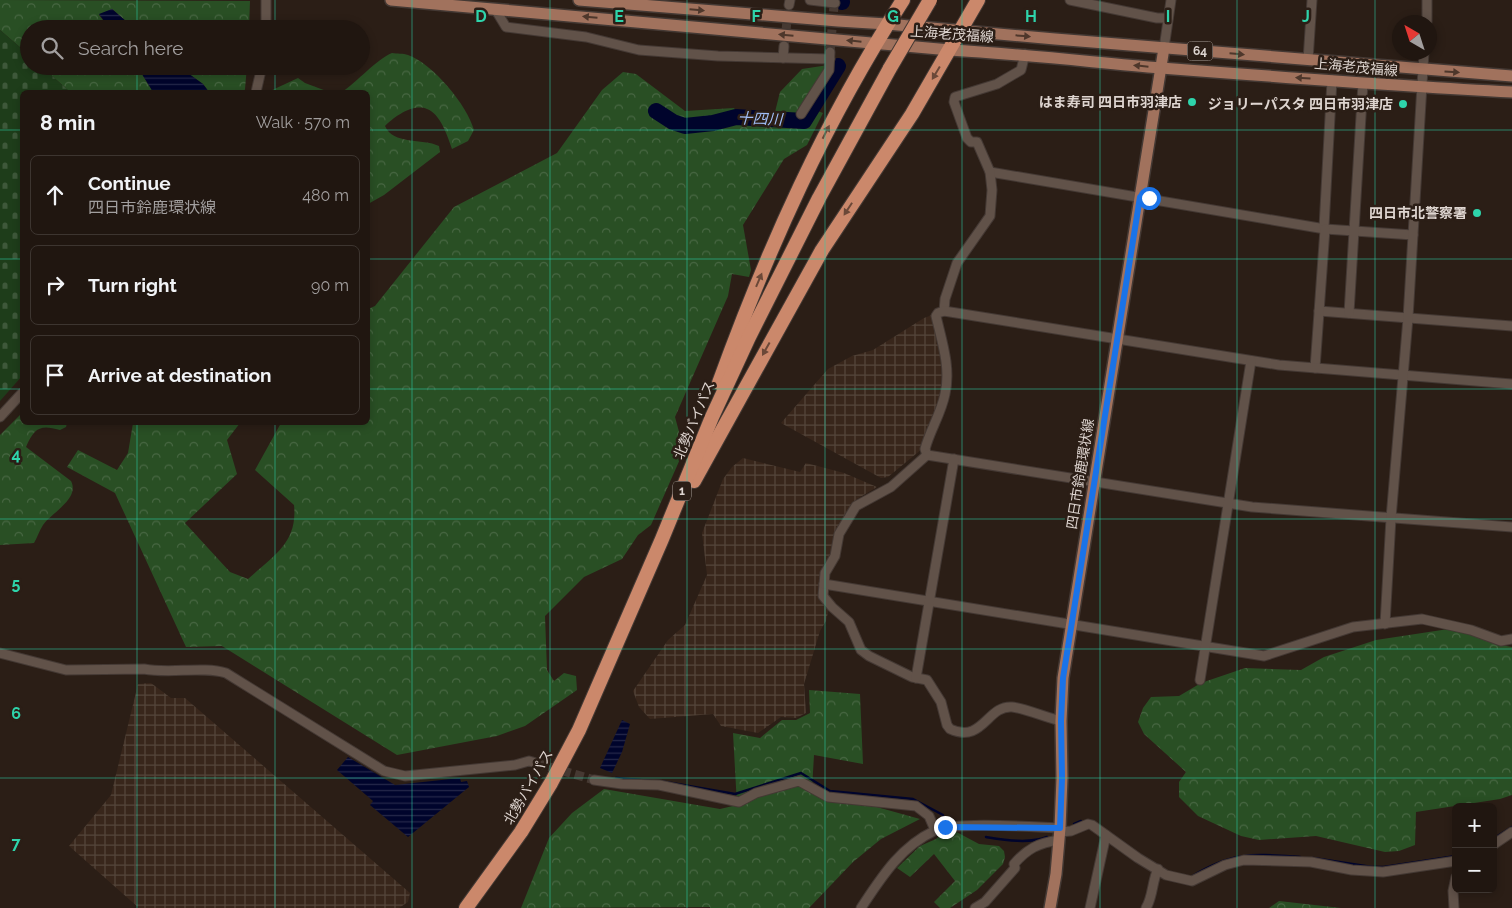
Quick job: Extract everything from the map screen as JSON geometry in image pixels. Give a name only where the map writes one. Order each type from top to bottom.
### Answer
[{"type":"highway","name":"1","points":[[662,539],[738,329],[794,194],[875,43],[903,0]]},
{"type":"highway","name":"北勢バイパス","points":[[466,908],[521,832],[551,783],[586,712],[662,539],[712,417],[750,336],[819,198],[890,68],[930,0]]},
{"type":"highway","name":"1","points":[[662,539],[822,250],[912,114],[978,0]]},
{"type":"main road","name":"上海老茂福線","points":[[391,0],[950,50],[1025,54],[1160,68],[1512,92]]},
{"type":"main road","name":"上海老茂福線","points":[[579,0],[645,3],[838,21],[1512,76]]},
{"type":"main road","name":"四日市鈴鹿環状線","points":[[1050,908],[1060,833],[1063,678],[1164,48]]},
{"type":"street","points":[[266,0],[266,20]]},
{"type":"street","points":[[810,0],[836,3]]},
{"type":"street","points":[[1070,0],[1157,18],[1168,18]]},
{"type":"street","points":[[1164,48],[1171,0]]},
{"type":"street","points":[[1308,60],[1312,0]]},
{"type":"street","points":[[1427,0],[1427,15]]},
{"type":"street","points":[[496,9],[506,27],[586,37],[639,50],[718,56],[783,58],[830,56],[829,70],[801,114]]},
{"type":"street","points":[[783,58],[784,46]]},
{"type":"street","points":[[944,310],[945,299],[957,263],[990,216],[992,190],[990,172],[977,142],[971,142],[967,138],[954,102],[954,97],[997,84],[1021,70],[1025,54]]},
{"type":"street","points":[[1384,624],[1408,318],[1423,60]]},
{"type":"street","points":[[256,90],[260,75]]},
{"type":"street","points":[[1315,368],[1332,80]]},
{"type":"street","points":[[1349,313],[1363,83]]},
{"type":"street","points":[[990,172],[1324,228],[1413,235]]},
{"type":"street","points":[[927,455],[924,449],[938,419],[945,393],[948,368],[936,316],[944,310],[1251,361],[1512,384]]},
{"type":"street","points":[[1319,311],[1512,326]]},
{"type":"street","points":[[1200,680],[1230,504],[1251,361]]},
{"type":"street","points":[[0,417],[20,396]]},
{"type":"street","points":[[927,455],[1252,507],[1512,527]]},
{"type":"street","points":[[927,455],[891,487],[856,506],[839,534],[835,556],[825,573],[823,596],[849,622],[864,652],[916,678],[928,680],[941,702],[947,725],[953,731],[980,728],[997,711],[1011,707],[1061,721]]},
{"type":"street","points":[[916,678],[954,459]]},
{"type":"street","points":[[824,584],[1264,656],[1353,628],[1422,619],[1471,630],[1501,641],[1512,639]]},
{"type":"street","points":[[0,653],[66,670],[144,669],[156,671],[226,672],[384,771],[393,774],[405,776],[515,765],[529,761],[536,762]]},
{"type":"street","points":[[594,780],[622,784],[658,785],[739,802],[756,793],[799,781],[828,797],[916,806],[929,816],[935,830]]},
{"type":"street","points":[[861,908],[888,868],[903,852],[935,830],[945,827],[979,826],[1060,833],[1092,824],[1156,872],[1186,879],[1244,860],[1311,862],[1372,872],[1452,862]]},
{"type":"street","points":[[1497,842],[1512,832]]},
{"type":"street","points":[[975,908],[985,902],[1015,868],[1014,864],[1024,852],[1049,841],[1060,833]]},
{"type":"street","points":[[1090,908],[1106,835]]},
{"type":"street","points":[[1146,908],[1149,904],[1156,872]]},
{"type":"street","points":[[1453,893],[1454,908]]},
{"type":"shaded area","points":[[932,315],[945,365],[942,395],[922,449],[888,477],[881,478],[781,423],[828,369],[852,356],[873,350],[924,318]]},
{"type":"shaded area","points":[[743,458],[800,472],[806,463],[844,473],[877,487],[857,499],[824,572],[829,608],[804,684],[806,713],[796,718],[781,717],[758,733],[721,726],[713,714],[650,719],[639,707],[633,691],[668,640],[685,625],[707,575],[702,533],[723,479],[732,467]]},
{"type":"shaded area","points":[[151,683],[171,698],[185,698],[410,893],[408,902],[399,908],[139,908],[69,846],[111,795],[138,684]]},
{"type":"green space","points":[[0,0],[250,1],[249,20],[125,20],[112,9],[99,15],[103,20],[20,20],[20,47],[0,30]]},
{"type":"green space","points":[[0,30],[20,47],[20,75],[51,75],[68,90],[20,90],[20,378],[0,401]]},
{"type":"green space","points":[[392,53],[406,54],[428,67],[448,86],[457,98],[474,130],[468,141],[452,149],[440,120],[432,111],[422,108],[410,109],[393,119],[385,126],[394,136],[439,146],[440,152],[384,195],[370,203],[370,90],[345,90],[363,75],[370,75],[370,69]]},
{"type":"green space","points":[[835,64],[815,110],[823,113],[807,145],[784,159],[743,225],[751,270],[749,277],[732,274],[728,296],[675,417],[684,450],[651,525],[638,535],[622,559],[584,577],[545,616],[547,670],[554,681],[564,673],[576,676],[577,690],[525,726],[497,736],[397,755],[222,646],[186,647],[115,493],[67,467],[78,450],[117,470],[128,453],[133,425],[238,425],[227,440],[237,474],[185,523],[230,572],[248,579],[282,548],[292,529],[294,505],[255,470],[280,425],[370,425],[370,308],[375,306],[454,207],[557,153],[602,90],[623,72],[636,74],[685,111],[734,108],[738,114],[764,119],[775,112],[780,92],[802,69]]},
{"type":"green space","points":[[51,75],[143,75],[152,90],[68,90]]},
{"type":"green space","points":[[190,75],[246,75],[245,90],[208,90],[203,84]]},
{"type":"green space","points":[[298,78],[305,83],[324,90],[272,90]]},
{"type":"green space","points":[[20,415],[20,425],[66,425],[60,430],[47,427],[38,429],[32,435],[26,447],[71,481],[73,488],[72,494],[64,505],[43,525],[34,543],[0,545],[0,435]]},
{"type":"green space","points":[[1455,628],[1495,644],[1512,647],[1512,795],[1474,803],[1452,803],[1452,806],[1416,812],[1415,845],[1399,851],[1385,852],[1316,836],[1259,840],[1241,836],[1198,816],[1179,797],[1179,782],[1186,772],[1144,734],[1138,722],[1143,708],[1151,697],[1179,696],[1201,683],[1245,668],[1301,670],[1324,657],[1376,640]]},
{"type":"green space","points":[[809,690],[860,694],[863,764],[814,755],[812,789],[920,819],[881,839],[853,862],[809,908],[521,908],[549,838],[572,813],[604,789],[720,809],[737,805],[733,733],[760,738],[782,720],[796,720],[810,713]]},
{"type":"green space","points":[[949,828],[979,844],[999,846],[1004,851],[1005,857],[1003,864],[977,890],[950,908],[940,908],[934,902],[955,881],[934,854],[910,877],[897,868],[920,846],[936,839]]},
{"type":"green space","points":[[1279,901],[1341,908],[1269,908]]},
{"type":"water","points":[[112,9],[125,20],[103,20],[99,14]]},
{"type":"water","points":[[143,75],[190,75],[203,84],[208,90],[152,90]]},
{"type":"water","points":[[622,720],[630,724],[622,752],[612,773],[600,768]]},
{"type":"water","points":[[348,757],[395,785],[460,778],[461,782],[467,781],[469,787],[408,837],[370,805],[373,801],[337,770]]},
{"type":"waterway","name":"十四川","points":[[656,111],[673,122],[685,126],[713,123],[736,117],[804,121],[838,66]]},
{"type":"waterway","points":[[660,781],[735,794],[801,773],[830,791],[913,799],[943,815]]},
{"type":"waterway","points":[[616,778],[652,781]]},
{"type":"waterway","points":[[1074,824],[1081,821]]},
{"type":"waterway","points":[[1497,836],[1512,827]]},
{"type":"waterway","points":[[986,837],[1025,841],[1047,837]]},
{"type":"waterway","points":[[1191,877],[1219,862],[1232,858],[1256,855],[1300,857]]},
{"type":"waterway","points":[[1313,858],[1372,867],[1384,867],[1452,857]]},
{"type":"tunnel","points":[[784,46],[789,5]]},
{"type":"tunnel","points":[[830,52],[834,6]]},
{"type":"tunnel","points":[[536,763],[594,780]]},
{"type":"place","name":"はま寿司 四日市羽津店","points":[[1192,102]]},
{"type":"place","name":"ジョリーパスタ 四日市羽津店","points":[[1403,104]]},
{"type":"place","name":"四日市北警察署","points":[[1477,213]]},
{"type":"route","points":[[945,827],[1060,828],[1062,778],[1060,749],[1063,678],[1140,197],[1149,198]]}]
